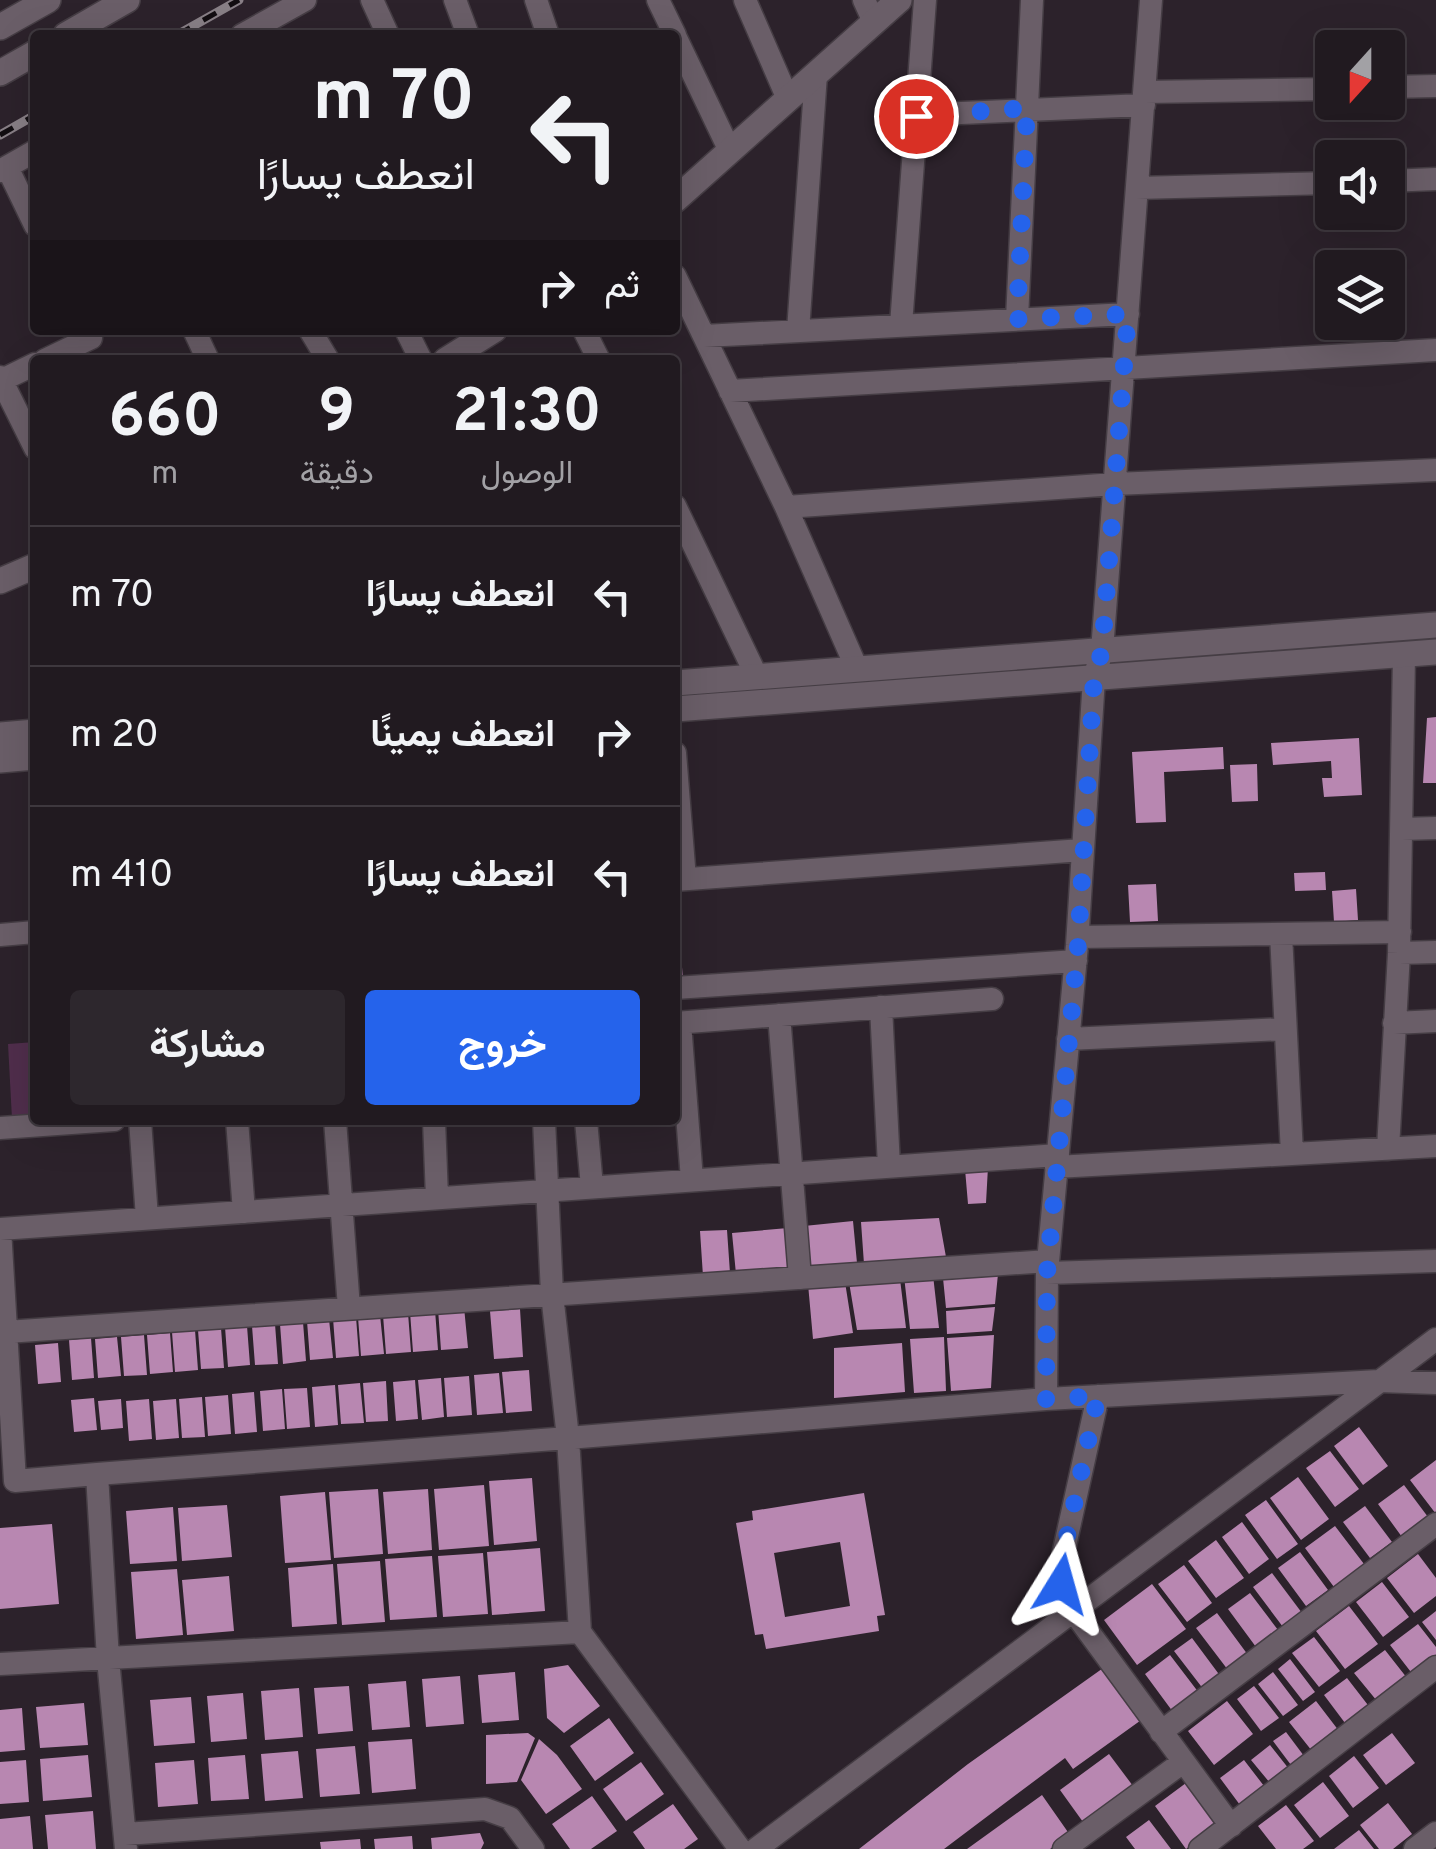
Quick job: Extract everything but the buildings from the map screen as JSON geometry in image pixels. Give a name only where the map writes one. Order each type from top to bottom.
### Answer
[{"type":"main road","points":[[0,27],[48,0]]},
{"type":"main road","points":[[75,30],[128,0]]},
{"type":"main road","points":[[680,196],[816,74],[869,11],[899,0]]},
{"type":"main road","points":[[0,73],[30,56]]},
{"type":"main road","points":[[462,355],[488,335]]},
{"type":"main road","points":[[0,581],[30,568]]},
{"type":"main road","points":[[680,684],[1436,625]]},
{"type":"main road","points":[[680,709],[1436,652]]},
{"type":"main road","points":[[0,735],[30,732]]},
{"type":"main road","points":[[0,760],[30,758]]},
{"type":"street","points":[[268,29],[305,0]]},
{"type":"street","points":[[372,0],[386,30]]},
{"type":"street","points":[[455,0],[466,30]]},
{"type":"street","points":[[536,0],[546,30]]},
{"type":"street","points":[[658,0],[673,30]]},
{"type":"street","points":[[745,0],[788,99]]},
{"type":"street","points":[[901,326],[925,0]]},
{"type":"street","points":[[1017,319],[1032,0]]},
{"type":"street","points":[[1046,1399],[1047,1267],[1077,949],[1094,678],[1102,651],[1151,0]]},
{"type":"street","points":[[680,46],[730,151]]},
{"type":"street","points":[[798,331],[816,74]]},
{"type":"street","points":[[1405,87],[1436,86]]},
{"type":"street","points":[[916,116],[1315,89]]},
{"type":"street","points":[[30,154],[3,169],[30,215]]},
{"type":"street","points":[[1405,181],[1436,180]]},
{"type":"street","points":[[1138,188],[1315,183]]},
{"type":"street","points":[[680,286],[786,507],[857,670]]},
{"type":"street","points":[[704,336],[1128,314]]},
{"type":"street","points":[[58,355],[93,343]]},
{"type":"street","points":[[730,391],[1436,350]]},
{"type":"street","points":[[30,366],[0,379],[30,438]]},
{"type":"street","points":[[786,507],[1115,484],[1436,470]]},
{"type":"street","points":[[680,517],[756,677]]},
{"type":"street","points":[[1388,1149],[1400,942],[1404,654]]},
{"type":"street","points":[[1402,828],[1436,828]]},
{"type":"street","points":[[680,880],[1082,850]]},
{"type":"street","points":[[0,935],[30,932]]},
{"type":"street","points":[[1281,934],[1292,1154]]},
{"type":"street","points":[[680,988],[1077,949],[1281,934],[1400,942],[1436,952]]},
{"type":"street","points":[[680,1023],[992,999]]},
{"type":"street","points":[[880,1007],[889,1166]]},
{"type":"street","points":[[778,1015],[800,1278]]},
{"type":"street","points":[[1394,1023],[1436,1022]]},
{"type":"street","points":[[1068,1039],[1285,1029]]},
{"type":"street","points":[[680,1045],[692,1180]]},
{"type":"street","points":[[0,1128],[43,1125]]},
{"type":"street","points":[[140,1125],[148,1218]]},
{"type":"street","points":[[237,1125],[244,1212]]},
{"type":"street","points":[[336,1125],[350,1308]]},
{"type":"street","points":[[434,1125],[437,1198]]},
{"type":"street","points":[[544,1125],[552,1294],[568,1438],[580,1632],[740,1849]]},
{"type":"street","points":[[586,1125],[592,1187]]},
{"type":"street","points":[[1436,1146],[889,1166],[0,1229],[6,1332],[7,1481],[1046,1399],[1379,1381],[1436,1383]]},
{"type":"street","points":[[6,1332],[800,1278],[1047,1267],[1436,1261]]},
{"type":"street","points":[[756,1849],[1436,1339]]},
{"type":"street","points":[[1098,1396],[1064,1550],[1061,1584],[1074,1612],[1230,1826]]},
{"type":"street","points":[[97,1474],[108,1659],[125,1842],[485,1808],[510,1818],[534,1849]]},
{"type":"street","points":[[1161,1732],[1436,1524]]},
{"type":"street","points":[[0,1664],[580,1632]]},
{"type":"street","points":[[1200,1849],[1436,1667]]},
{"type":"street","points":[[1064,1849],[1183,1762]]},
{"type":"street","points":[[1415,1849],[1436,1834]]},
{"type":"shaded area","points":[[30,1042],[30,1118],[12,1119],[8,1044]]},
{"type":"railway","points":[[186,30],[239,0]]},
{"type":"railway","points":[[0,135],[30,118]]},
{"type":"route","points":[[916,116],[1027,108],[1017,319],[1128,314],[1102,651],[1094,678],[1078,945],[1047,1273],[1046,1399],[1098,1396],[1064,1550],[1061,1584]]}]
